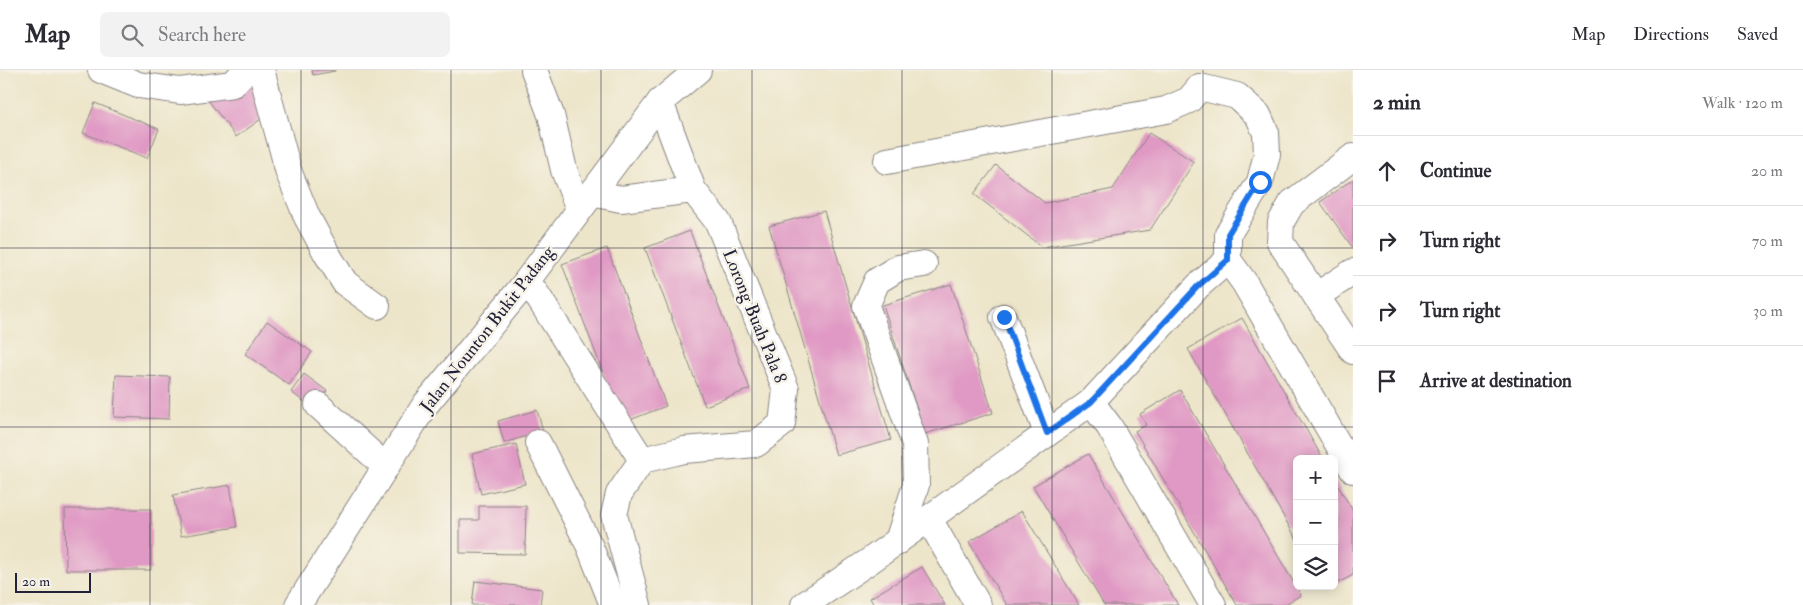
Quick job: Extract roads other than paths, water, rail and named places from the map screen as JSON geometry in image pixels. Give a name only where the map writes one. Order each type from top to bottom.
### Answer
[{"type":"street","points":[[101,70],[138,85],[180,91],[233,84],[246,70]]},
{"type":"street","points":[[261,70],[289,173],[307,217],[345,284],[377,306]]},
{"type":"street","points":[[534,70],[551,114],[564,170],[585,201],[621,199],[692,190]]},
{"type":"street","name":"Jalan Nounton Bukit Padang","points":[[298,605],[425,405],[523,286],[660,102],[698,70]]},
{"type":"street","points":[[887,161],[1166,110],[1189,100],[1196,79],[1237,96],[1258,116],[1266,133],[1267,154],[1260,182],[1228,234],[1228,260],[1244,282],[1353,470]]},
{"type":"street","name":"Lorong Buah Pala 8","points":[[642,460],[684,450],[756,444],[782,424],[786,389],[718,222],[692,190],[660,102]]},
{"type":"street","points":[[1353,157],[1292,203],[1281,222],[1280,242],[1353,351]]},
{"type":"street","points":[[804,605],[898,541],[1091,402],[1198,286],[1228,260]]},
{"type":"street","points":[[898,541],[916,486],[915,444],[866,306],[877,281],[898,268],[924,264]]},
{"type":"street","points":[[1316,296],[1353,272]]},
{"type":"street","points":[[523,286],[535,292],[642,460],[619,494],[614,515],[638,605]]},
{"type":"street","points":[[1004,317],[1047,433]]},
{"type":"street","points":[[1091,402],[1109,426],[1213,605]]},
{"type":"street","points":[[318,405],[386,467]]},
{"type":"street","points":[[538,443],[590,547],[613,605]]},
{"type":"street","points":[[928,519],[978,605]]}]
